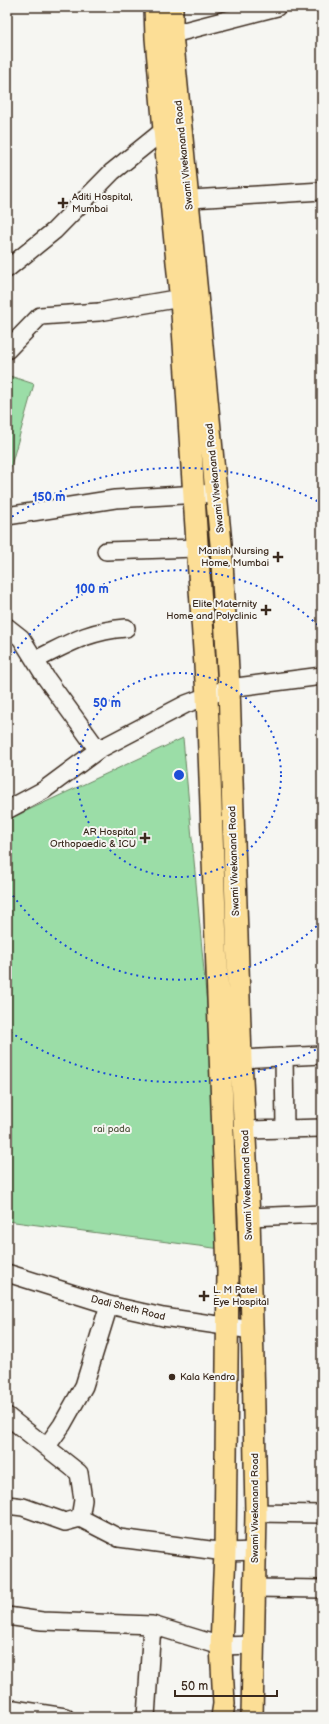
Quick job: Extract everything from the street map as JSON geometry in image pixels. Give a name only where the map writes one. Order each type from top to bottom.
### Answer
[{"type":"main road","name":"Swami Vivekanand Road","points":[[155,7],[164,36],[189,298],[216,493],[221,544],[229,688],[241,1059],[249,1217],[252,1330],[256,1513],[254,1588],[255,1645],[252,1717]]},
{"type":"main road","name":"Swami Vivekanand Road","points":[[164,36],[172,7]]},
{"type":"main road","name":"Swami Vivekanand Road","points":[[189,298],[197,548],[206,696],[228,1265],[229,1327],[225,1552],[221,1646],[224,1704],[222,1717]]},
{"type":"street","points":[[164,36],[277,7]]},
{"type":"street","points":[[7,269],[54,231],[112,172],[172,129]]},
{"type":"street","points":[[180,199],[322,191]]},
{"type":"street","points":[[7,350],[40,316],[99,312],[189,298]]},
{"type":"street","points":[[7,516],[115,499],[216,493]]},
{"type":"street","points":[[106,551],[197,548]]},
{"type":"street","points":[[7,627],[21,638],[98,750]]},
{"type":"street","points":[[35,660],[79,638],[100,631],[126,628]]},
{"type":"street","points":[[7,810],[44,790],[98,750],[186,704],[229,688],[322,676]]},
{"type":"street","points":[[241,1059],[322,1055]]},
{"type":"street","points":[[284,1056],[285,1128]]},
{"type":"street","points":[[245,1130],[322,1128]]},
{"type":"street","points":[[249,1217],[322,1214]]},
{"type":"street","name":"Dadi Sheth Road","points":[[7,1273],[109,1305],[163,1317],[252,1330]]},
{"type":"street","points":[[47,1446],[62,1425],[84,1386],[109,1305]]},
{"type":"street","points":[[7,1416],[47,1446],[79,1473],[83,1500],[80,1518]]},
{"type":"street","points":[[7,1505],[23,1507],[65,1522],[80,1518],[119,1538],[225,1552],[255,1550]]},
{"type":"street","points":[[256,1513],[322,1514]]},
{"type":"street","points":[[254,1588],[322,1589]]},
{"type":"street","points":[[7,1616],[42,1621],[152,1625],[221,1646],[255,1645]]},
{"type":"street","points":[[146,1717],[152,1625]]},
{"type":"street","points":[[7,1708],[65,1717]]},
{"type":"green space","points":[[7,375],[34,384],[7,480]]},
{"type":"green space","name":"rai pada","points":[[183,738],[229,1250],[7,1221],[7,820]]},
{"type":"place","name":"Aditi Hospital, Mumbai","points":[[63,203]]},
{"type":"place","name":"Manish Nursing Home, Mumbai","points":[[278,557]]},
{"type":"place","name":"Elite Maternity Home and Polyclinic","points":[[266,610]]},
{"type":"place","name":"AR Hospital Orthopaedic & ICU","points":[[145,838]]},
{"type":"place","name":"L. M Patel Eye Hospital","points":[[204,1296]]},
{"type":"place","name":"Kala Kendra","points":[[172,1377]]}]
